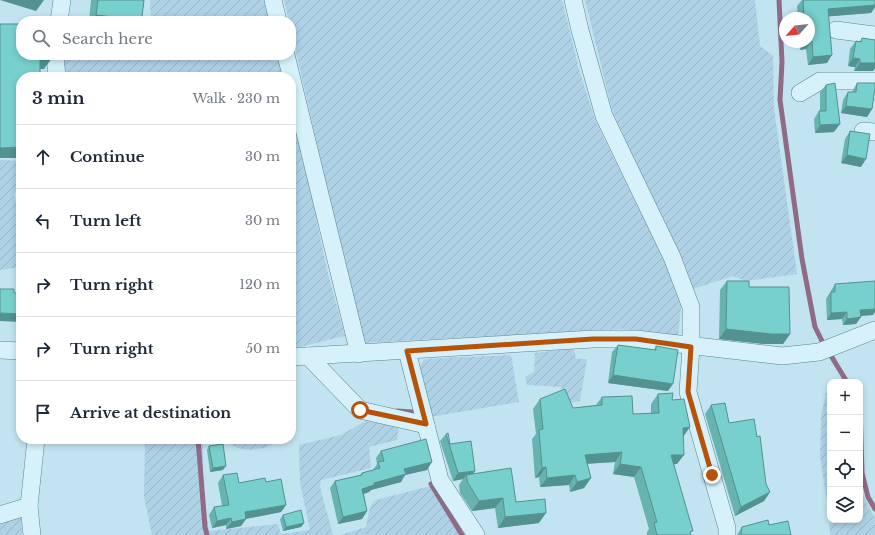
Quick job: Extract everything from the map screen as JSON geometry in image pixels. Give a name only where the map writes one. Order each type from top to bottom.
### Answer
[{"type":"street","points":[[60,16],[62,0]]},
{"type":"street","points":[[273,0],[277,16]]},
{"type":"street","points":[[573,0],[604,116],[672,257],[691,307],[691,347],[688,392],[727,528],[727,535]]},
{"type":"street","points":[[836,30],[875,35]]},
{"type":"street","points":[[55,60],[57,72]]},
{"type":"street","points":[[287,60],[290,72]]},
{"type":"street","points":[[800,93],[820,81],[875,81]]},
{"type":"street","points":[[296,96],[359,354]]},
{"type":"street","points":[[296,357],[593,339],[636,339],[691,347],[782,356],[819,352],[875,330]]},
{"type":"street","points":[[0,350],[16,351]]},
{"type":"street","points":[[407,351],[440,480],[476,535]]},
{"type":"street","points":[[308,356],[360,410],[426,424]]},
{"type":"street","points":[[32,535],[29,506],[35,444]]},
{"type":"street","points":[[0,515],[29,506]]},
{"type":"shaded area","points":[[150,0],[268,0],[272,16],[151,16]]},
{"type":"shaded area","points":[[284,0],[562,0],[580,73],[595,120],[669,270],[681,307],[678,337],[622,329],[363,343],[296,52],[296,16],[288,16]]},
{"type":"shaded area","points":[[585,0],[755,0],[760,46],[773,56],[774,108],[797,274],[746,281],[733,276],[693,289],[612,110]]},
{"type":"shaded area","points":[[62,60],[283,60],[286,72],[61,72]]},
{"type":"shaded area","points":[[296,120],[327,270],[345,336],[296,348]]},
{"type":"shaded area","points":[[0,160],[16,161],[16,190],[14,195],[16,203],[16,268],[0,270]]},
{"type":"shaded area","points":[[574,348],[576,359],[587,359],[580,401],[564,405],[561,387],[527,385],[525,377],[534,372],[535,353]]},
{"type":"shaded area","points":[[511,355],[519,402],[430,417],[419,368],[424,359]]},
{"type":"shaded area","points":[[827,393],[827,501],[820,457],[821,416]]},
{"type":"shaded area","points":[[365,421],[399,426],[397,440],[369,447],[371,468],[321,480],[320,487],[333,535],[152,535],[144,497],[145,444],[203,444],[203,489],[209,531],[278,524],[281,534],[310,530],[300,483],[299,445],[341,435]]},
{"type":"shaded area","points":[[229,444],[273,444],[265,448],[248,450]]},
{"type":"shaded area","points":[[434,485],[465,535],[340,535],[366,527],[370,507],[376,500]]},
{"type":"shaded area","points":[[863,496],[875,518],[875,535],[830,535],[829,523],[863,523]]},
{"type":"shaded area","points":[[17,515],[21,518],[22,535],[0,535],[0,520]]},
{"type":"building","points":[[98,0],[144,0],[142,16],[96,15]]},
{"type":"building","points":[[803,0],[875,0],[875,5],[828,9],[832,55],[813,57],[812,48],[815,48],[815,12],[804,12]]},
{"type":"building","points":[[0,24],[16,24],[16,60],[40,60],[40,72],[16,72],[16,147],[0,148]]},
{"type":"building","points":[[862,38],[875,40],[875,63],[860,63],[860,59],[853,58],[856,41],[861,42]]},
{"type":"building","points":[[835,83],[840,124],[820,125],[819,111],[826,111],[826,85]]},
{"type":"building","points":[[857,83],[875,83],[872,109],[846,106],[848,92],[856,92]]},
{"type":"building","points":[[850,131],[870,134],[866,159],[847,155]]},
{"type":"building","points":[[727,281],[749,281],[749,287],[789,287],[790,334],[771,334],[726,329]]},
{"type":"building","points":[[875,281],[875,309],[860,310],[861,317],[847,319],[847,312],[831,313],[831,292],[835,292],[835,284]]},
{"type":"building","points":[[0,289],[14,289],[14,293],[16,293],[16,314],[0,313]]},
{"type":"building","points":[[618,345],[656,350],[656,346],[678,350],[673,384],[613,375]]},
{"type":"building","points":[[565,389],[573,408],[602,405],[602,397],[632,396],[633,414],[659,413],[658,394],[673,393],[672,400],[684,399],[690,427],[683,428],[684,455],[671,455],[693,531],[690,532],[691,535],[657,535],[654,523],[657,522],[641,467],[620,464],[622,452],[585,455],[591,478],[577,482],[575,475],[547,478],[546,467],[542,468],[539,430],[543,429],[540,399]]},
{"type":"building","points":[[725,403],[729,423],[754,419],[757,437],[760,436],[766,484],[770,492],[741,507],[711,405]]},
{"type":"building","points":[[448,433],[450,444],[471,441],[475,471],[458,473],[446,434]]},
{"type":"building","points":[[426,439],[432,462],[404,469],[406,474],[374,483],[374,485],[362,489],[367,511],[343,517],[335,481],[362,475],[362,473],[380,468],[378,462],[384,461],[381,451]]},
{"type":"building","points":[[223,444],[226,466],[213,468],[209,446]]},
{"type":"building","points":[[511,468],[516,502],[545,499],[546,513],[505,517],[503,498],[479,501],[468,483],[466,475]]},
{"type":"building","points":[[237,473],[239,483],[265,478],[266,482],[281,479],[286,505],[245,512],[246,519],[232,522],[231,518],[217,521],[214,507],[229,505],[223,475]]},
{"type":"building","points":[[301,510],[304,523],[286,527],[283,515]]},
{"type":"building","points":[[768,520],[769,525],[788,521],[791,535],[742,535],[742,527]]},
{"type":"waterway","points":[[779,0],[782,62],[780,100],[802,259],[815,327],[845,379]]},
{"type":"waterway","points":[[397,411],[412,412]]},
{"type":"waterway","points":[[860,415],[862,473],[868,497],[875,509]]},
{"type":"waterway","points":[[198,444],[205,527],[207,535]]},
{"type":"waterway","points":[[431,484],[462,535]]},
{"type":"route","points":[[360,410],[426,424],[407,351],[593,339],[636,339],[691,347],[688,392],[712,475]]}]
